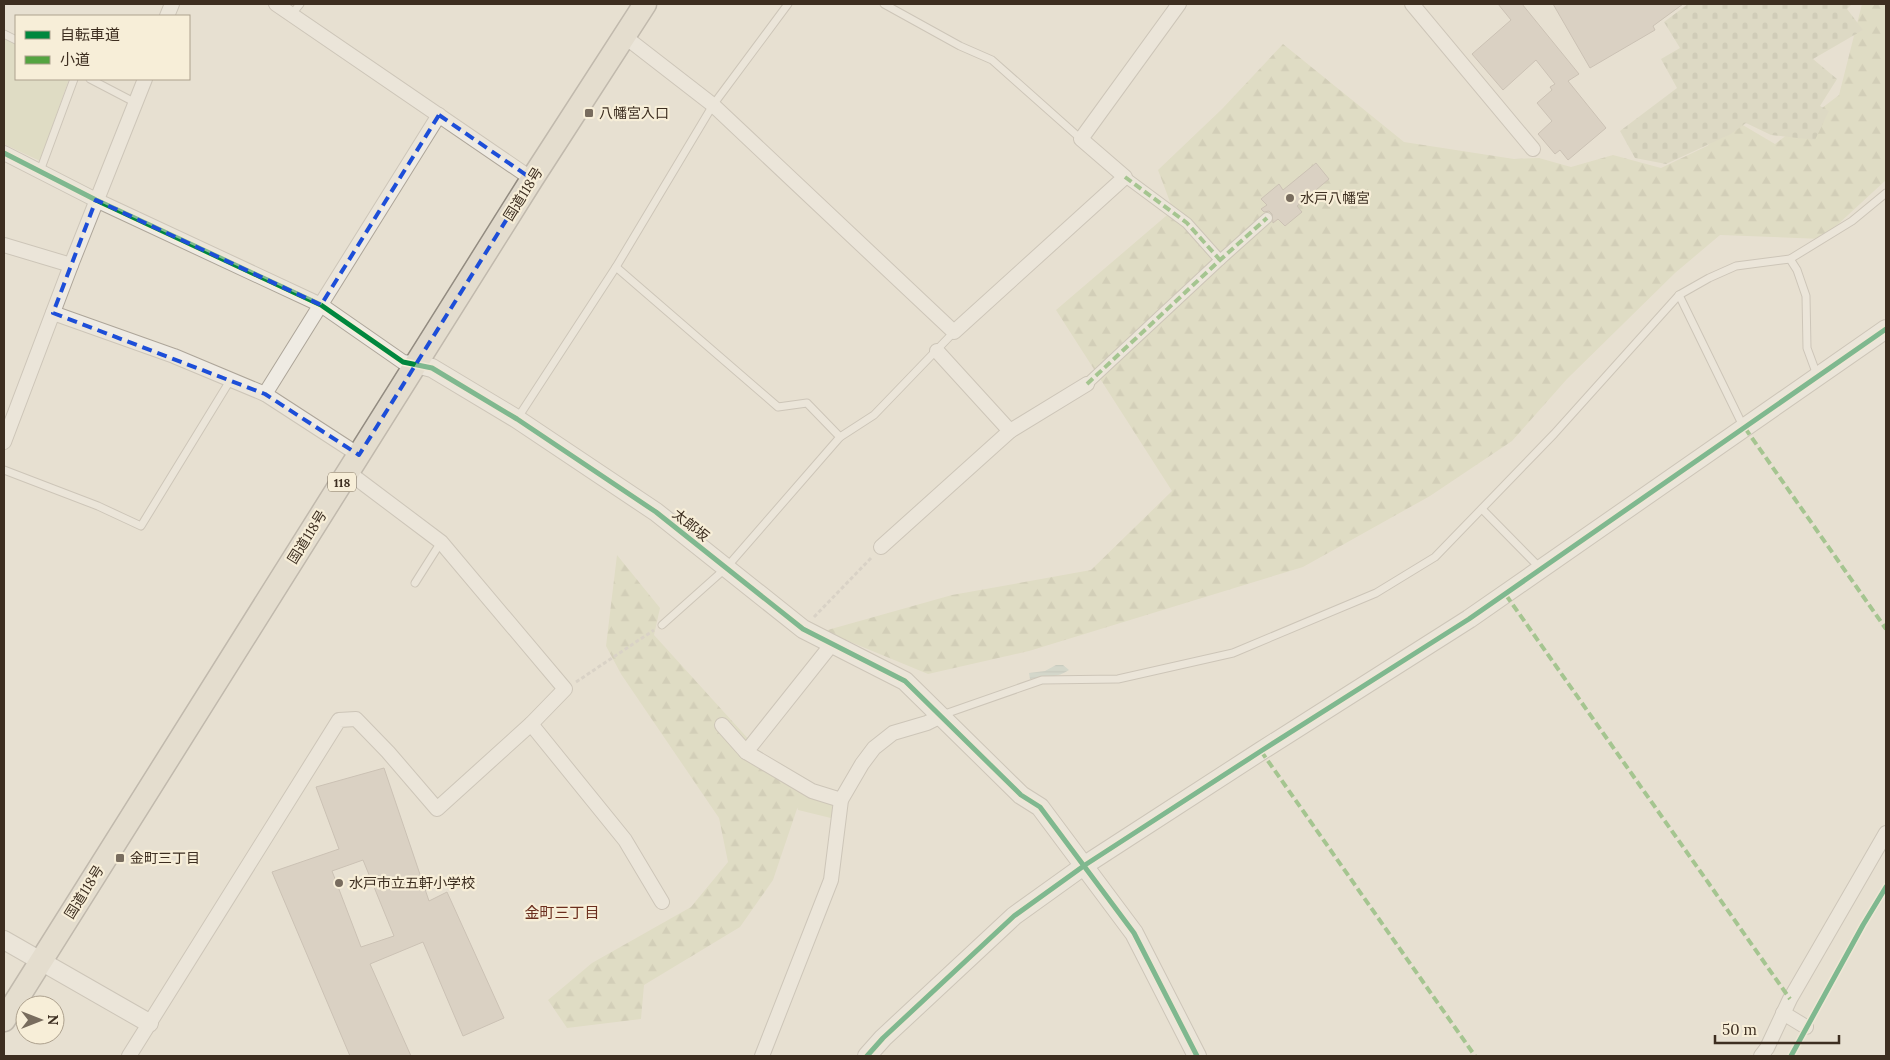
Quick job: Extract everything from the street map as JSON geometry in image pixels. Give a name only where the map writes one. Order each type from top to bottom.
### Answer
[{"type":"highway","name":"国道118号","points":[[4,1020],[532,179],[645,4]]},
{"type":"street","points":[[276,4],[296,9],[439,114],[532,179]]},
{"type":"street","points":[[1179,4],[1081,139],[1125,177],[1187,222],[1220,260]]},
{"type":"street","points":[[1412,4],[1533,149]]},
{"type":"street","points":[[624,36],[713,105],[954,332],[1125,177]]},
{"type":"street","points":[[4,442],[96,200],[145,80]]},
{"type":"street","points":[[265,394],[439,114]]},
{"type":"street","points":[[4,153],[96,200],[321,305],[403,362],[417,364]]},
{"type":"street","points":[[881,547],[1010,431],[1087,384],[1267,218]]},
{"type":"street","points":[[4,245],[71,265]]},
{"type":"street","points":[[53,313],[174,356],[265,394],[354,464],[441,542],[565,689],[531,724],[437,808],[356,719],[339,720],[129,1056]]},
{"type":"street","points":[[867,1056],[1014,916],[1085,865],[1469,619],[1886,329]]},
{"type":"street","points":[[937,351],[1010,431]]},
{"type":"street","name":"太郎坂","points":[[417,364],[432,368],[517,419],[656,512],[803,629],[905,681],[1021,795],[1040,807],[1134,933],[1197,1056]]},
{"type":"street","points":[[746,752],[832,644]]},
{"type":"street","points":[[762,1056],[831,880],[841,800],[862,764],[874,748],[893,733],[927,723],[941,716]]},
{"type":"street","points":[[531,724],[625,840],[662,902]]},
{"type":"street","points":[[722,725],[746,752],[812,792],[841,800]]},
{"type":"street","points":[[1761,1056],[1767,1048],[1783,1013],[1886,833]]},
{"type":"street","points":[[4,940],[149,1022]]},
{"type":"street","points":[[1783,1013],[1806,1028]]},
{"type":"lane","points":[[517,419],[616,267],[713,105],[788,4]]},
{"type":"lane","points":[[884,4],[960,46],[992,60],[1081,139]]},
{"type":"lane","points":[[40,171],[74,80]]},
{"type":"lane","points":[[92,80],[136,103]]},
{"type":"lane","points":[[941,716],[1042,680],[1118,679],[1233,653],[1376,593],[1435,556],[1554,434],[1679,295],[1709,278],[1736,266],[1790,259],[1816,245],[1852,221],[1886,192]]},
{"type":"lane","points":[[1790,259],[1797,270],[1806,296],[1806,348],[1818,377]]},
{"type":"lane","points":[[616,267],[778,407],[808,403],[840,437]]},
{"type":"lane","points":[[1679,295],[1744,428]]},
{"type":"lane","points":[[662,625],[726,568],[840,437],[874,415],[954,332]]},
{"type":"lane","points":[[4,470],[98,506],[141,526],[231,379]]},
{"type":"lane","points":[[1482,509],[1542,570]]},
{"type":"lane","points":[[415,583],[441,542]]},
{"type":"path","points":[[803,629],[881,547]]},
{"type":"path","points":[[565,689],[662,625]]},
{"type":"highlighted area","points":[[439,115],[532,179],[359,455],[265,394],[53,313],[96,200],[321,305]]},
{"type":"green space","points":[[1688,4],[1852,4],[1847,9],[1863,30],[1813,59],[1837,79],[1820,106],[1829,111],[1815,140],[1771,135],[1746,123],[1731,134],[1666,164],[1635,158],[1620,131],[1677,88],[1661,59],[1680,48],[1664,22]]},
{"type":"green space","points":[[1862,4],[1886,4],[1886,180],[1822,239],[1720,235],[1675,273],[1567,379],[1512,441],[1430,496],[1303,567],[1029,651],[928,674],[824,631],[952,595],[1091,570],[1172,491],[1056,310],[1173,210],[1158,170],[1222,109],[1283,44],[1404,142],[1514,159],[1539,158],[1571,167],[1613,155],[1661,168],[1707,146],[1736,121],[1775,144],[1839,95]]},
{"type":"green space","points":[[4,38],[15,44],[15,80],[69,80],[40,161],[4,144]]},
{"type":"green space","points":[[617,555],[660,608],[654,635],[801,797],[773,880],[740,927],[644,985],[641,1019],[567,1028],[548,1000],[592,963],[691,907],[728,862],[719,818],[621,674],[606,646]]},
{"type":"green space","points":[[789,781],[838,802],[835,819],[798,810]]},
{"type":"shaded area","points":[[1056,665],[1063,665],[1069,670],[1056,676],[1030,679],[1029,673],[1045,671]]},
{"type":"building","points":[[1498,4],[1522,4],[1579,74],[1568,81],[1606,128],[1568,160],[1560,150],[1555,154],[1538,134],[1552,121],[1537,103],[1552,90],[1550,87],[1555,84],[1536,60],[1503,90],[1472,54],[1511,20]]},
{"type":"building","points":[[1553,4],[1683,4],[1653,26],[1655,30],[1590,68]]},
{"type":"building","points":[[1316,163],[1329,179],[1297,206],[1302,212],[1285,226],[1278,219],[1273,223],[1272,214],[1261,209],[1267,205],[1261,199],[1279,184],[1283,190]]},
{"type":"building","points":[[384,768],[429,901],[447,892],[504,1018],[463,1036],[423,942],[370,964],[411,1056],[350,1056],[272,872],[339,849],[316,787]],"holes":[[[363,860],[394,936],[361,947],[332,871]]]},
{"type":"marked path","points":[[1125,177],[1187,223],[1220,260]]},
{"type":"marked path","points":[[1087,384],[1267,218]]},
{"type":"marked path","points":[[1745,428],[1886,629]]},
{"type":"marked path","points":[[1506,595],[1790,999]]},
{"type":"marked path","points":[[1261,751],[1475,1056]]},
{"type":"cycle path","points":[[4,153],[96,200],[321,305],[403,362],[432,368],[517,419],[656,512],[803,629],[905,681],[1021,795],[1040,807],[1134,933],[1197,1056]]},
{"type":"cycle path","points":[[867,1056],[883,1038],[1014,916],[1085,865],[1469,619],[1886,329]]},
{"type":"cycle path","points":[[1791,1056],[1886,887]]},
{"type":"place","name":"八幡宮入口","points":[[589,113]]},
{"type":"place","name":"水戸八幡宮","points":[[1290,198]]},
{"type":"place","name":"金町三丁目","points":[[120,858]]},
{"type":"place","name":"水戸市立五軒小学校","points":[[339,883]]},
{"type":"district","name":"金町三丁目","points":[[562,912]]}]
